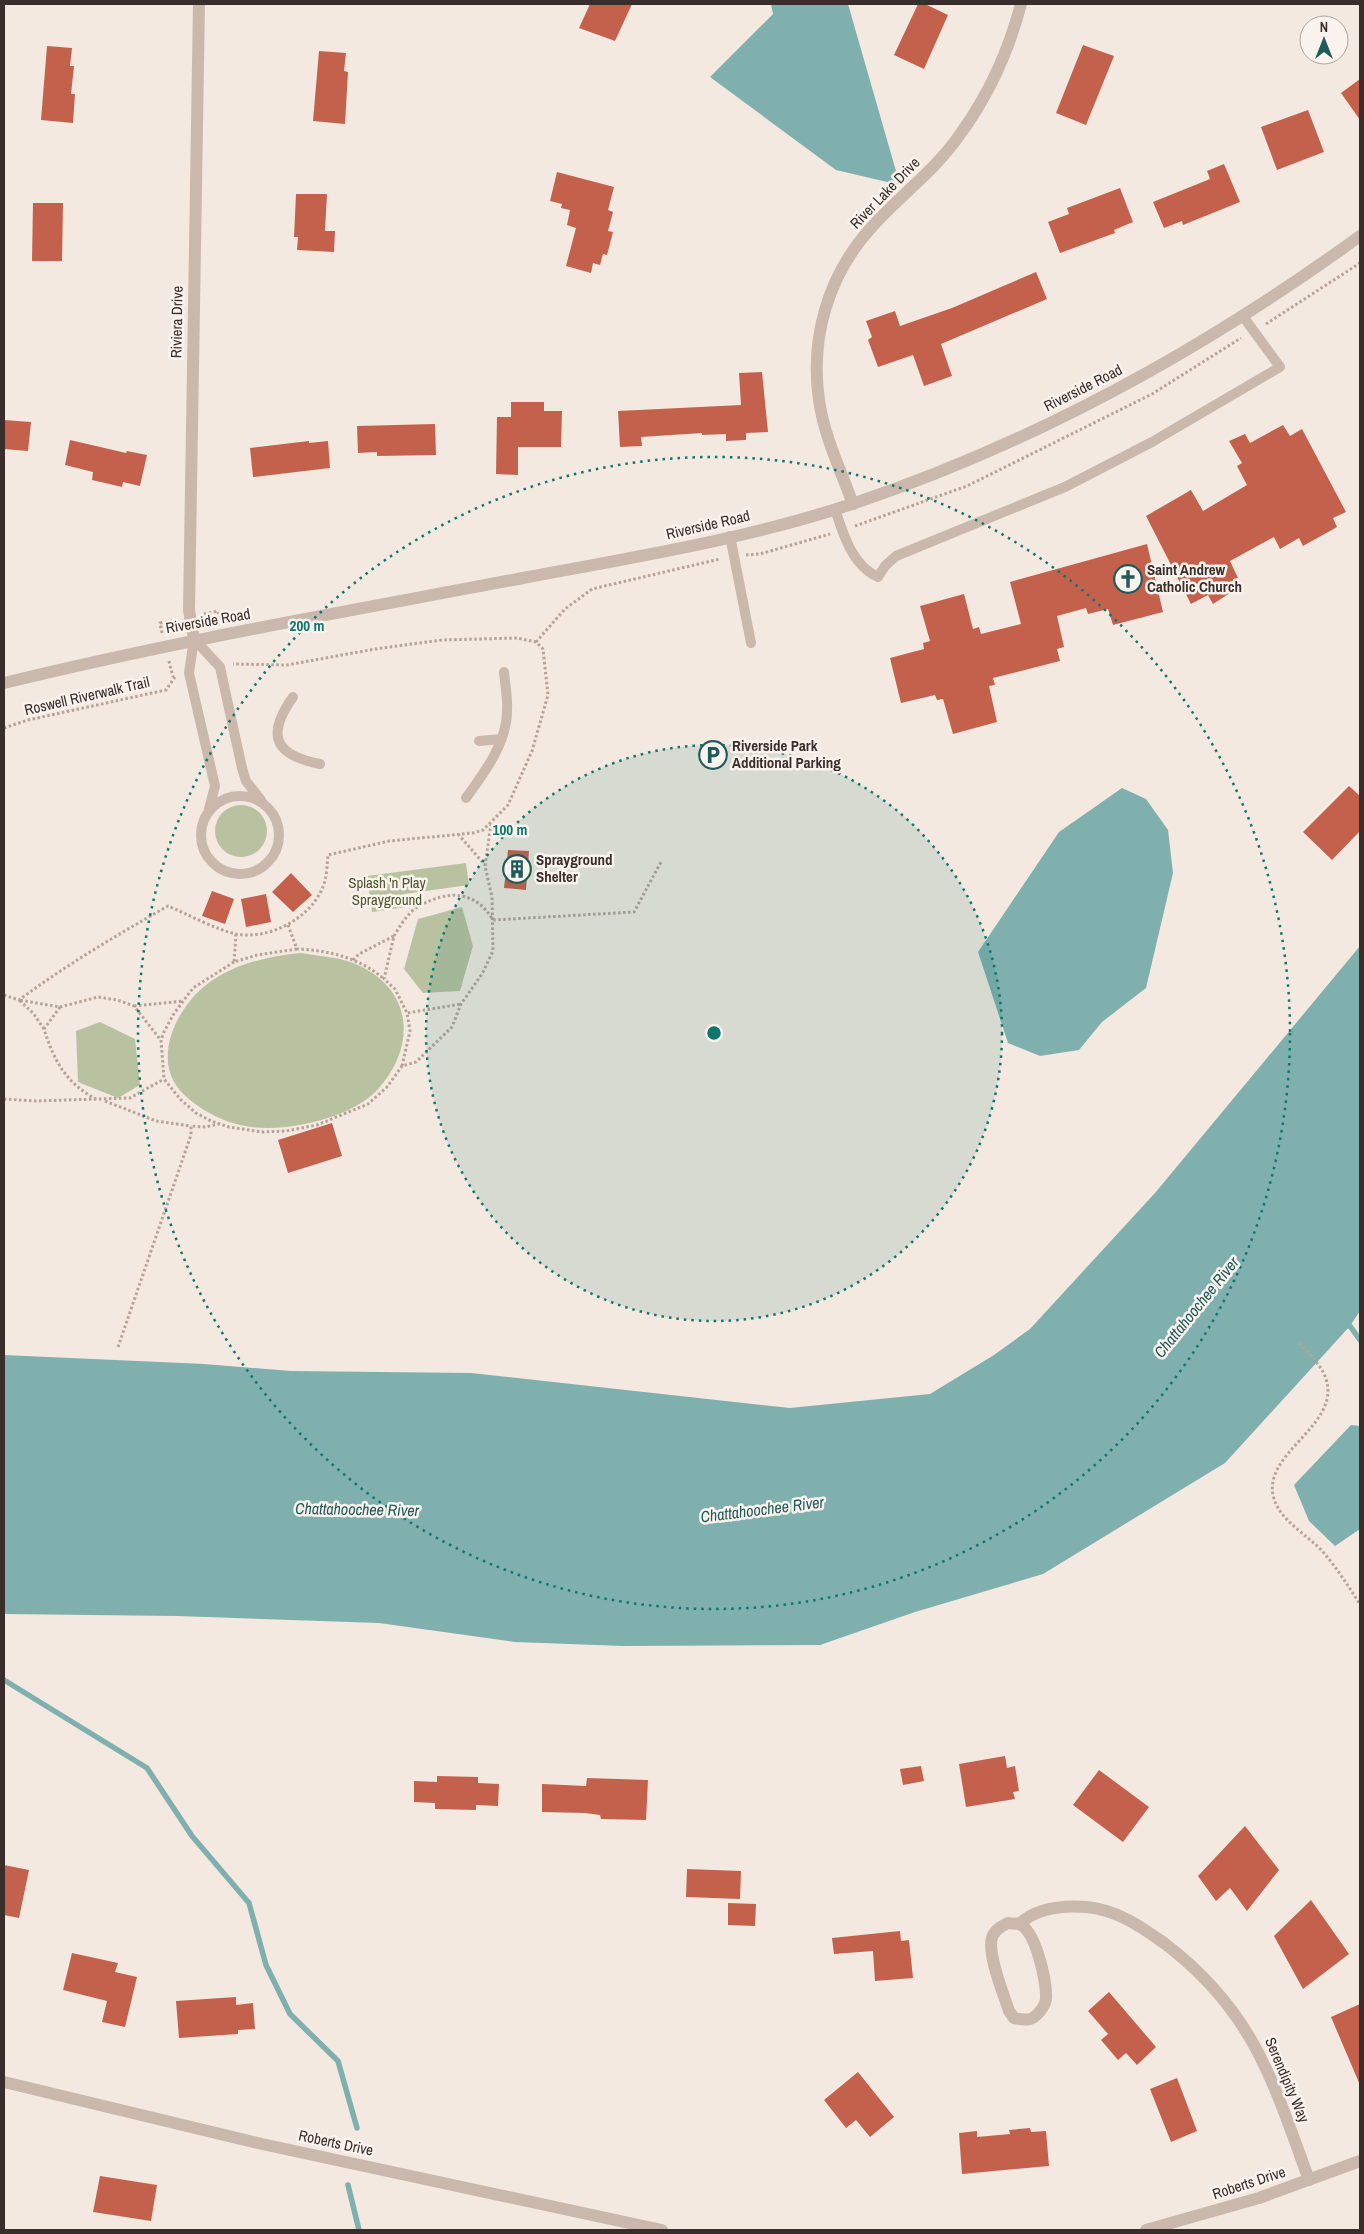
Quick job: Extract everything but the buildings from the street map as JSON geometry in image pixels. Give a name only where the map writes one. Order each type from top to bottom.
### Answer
[{"type":"street","name":"Riviera Drive","points":[[194,639],[189,610],[199,4]]},
{"type":"street","name":"River Lake Drive","points":[[853,504],[826,428],[819,401],[816,362],[820,324],[832,287],[849,256],[870,228],[928,174],[961,134],[992,85],[1014,31],[1020,4]]},
{"type":"street","name":"Riverside Road","points":[[4,683],[194,639],[666,551],[853,504],[939,473],[1028,434],[1141,376],[1242,315],[1360,236]]},
{"type":"street","name":"Serendipity Way","points":[[1020,1924],[1033,1939],[1042,1969],[1046,2000],[1039,2013],[1029,2019],[1014,2018],[1008,2011],[990,1946],[993,1935],[1000,1927],[1008,1924],[1020,1924],[1029,1915],[1042,1910],[1073,1906],[1102,1909],[1138,1924],[1189,1962],[1226,2001],[1256,2046],[1272,2079],[1309,2180]]},
{"type":"street","name":"Roberts Drive","points":[[4,2082],[271,2146],[662,2230]]},
{"type":"street","name":"Roberts Drive","points":[[1146,2230],[1259,2198],[1360,2160]]},
{"type":"lane","points":[[835,509],[851,550],[865,568],[878,577],[884,566],[896,556],[1074,482],[1152,442],[1280,367],[1242,315]]},
{"type":"lane","points":[[730,536],[751,643]]},
{"type":"lane","points":[[194,639],[220,667],[246,781],[275,817],[279,833],[277,849],[269,862],[256,871],[241,875],[226,872],[213,864],[202,847],[200,838],[202,824],[209,812],[219,802],[232,797],[249,797],[264,804]]},
{"type":"lane","points":[[194,639],[190,674],[215,786],[209,812]]},
{"type":"lane","points":[[466,798],[488,768],[500,739],[508,712],[504,672]]},
{"type":"lane","points":[[293,697],[280,716],[276,733],[284,749],[298,760],[320,764]]},
{"type":"lane","points":[[479,741],[500,739]]},
{"type":"path","points":[[19,1000],[114,937],[168,906],[236,934],[261,933],[288,925],[302,915],[322,888],[328,855],[389,841],[473,833],[484,830],[508,805],[532,751],[548,694],[543,649],[536,642],[517,638],[442,640],[376,649],[287,665],[230,664],[220,667]]},
{"type":"path","name":"Roswell Riverwalk Trail","points":[[4,728],[28,720],[166,690],[173,677],[190,674]]},
{"type":"path","points":[[402,1066],[416,1062],[437,1044],[452,1027],[461,1004],[482,974],[493,951],[492,897],[485,866],[491,824]]},
{"type":"path","points":[[458,834],[485,866]]},
{"type":"path","points":[[493,920],[634,912],[662,860]]},
{"type":"path","points":[[384,979],[394,936],[404,921],[418,906],[454,895],[469,896],[478,902],[493,920]]},
{"type":"path","points":[[288,925],[297,949]]},
{"type":"path","points":[[234,962],[236,934]]},
{"type":"path","points":[[353,960],[359,954],[394,936]]},
{"type":"path","points":[[297,949],[332,953],[353,960],[370,968],[395,989],[407,1013],[410,1031],[402,1066],[387,1087],[368,1104],[317,1125],[286,1131],[262,1132],[220,1124],[196,1113],[181,1100],[164,1079],[161,1040],[173,1015],[193,988],[234,962],[257,955],[297,949]]},
{"type":"path","points":[[4,995],[19,1000],[60,1007],[98,998],[134,1006],[183,1001]]},
{"type":"path","points":[[19,1000],[33,1013],[44,1029],[58,1066],[81,1091],[96,1100]]},
{"type":"path","points":[[407,1013],[461,1004]]},
{"type":"path","points":[[134,1006],[161,1040]]},
{"type":"path","points":[[44,1029],[60,1007]]},
{"type":"path","points":[[4,1099],[104,1100],[130,1098],[164,1079]]},
{"type":"path","points":[[104,1100],[156,1121],[205,1127],[220,1124]]},
{"type":"path","points":[[118,1347],[190,1135],[190,1126]]},
{"type":"path","points":[[1300,1342],[1326,1377],[1326,1394],[1323,1411],[1282,1461],[1274,1478],[1273,1496],[1288,1519],[1321,1550],[1337,1569],[1360,1604]]},
{"type":"green space","points":[[241,805],[251,807],[259,813],[265,821],[267,831],[265,841],[259,849],[251,855],[241,857],[231,855],[223,849],[217,841],[215,831],[217,821],[223,813],[231,807]]},
{"type":"green space","name":"Splash 'n Play Sprayground","points":[[466,863],[469,885],[404,894],[406,907],[372,912],[367,876]]},
{"type":"green space","points":[[462,907],[473,946],[460,991],[423,993],[404,969],[418,919]]},
{"type":"green space","points":[[301,953],[353,963],[373,973],[387,986],[397,1001],[403,1018],[400,1053],[392,1071],[379,1088],[364,1101],[325,1119],[305,1124],[265,1128],[240,1125],[216,1117],[180,1091],[171,1075],[168,1047],[178,1019],[196,994],[216,978],[251,962]]},
{"type":"green space","points":[[100,1022],[135,1039],[140,1085],[118,1098],[78,1082],[76,1031]]},
{"type":"water","points":[[771,4],[848,4],[900,185],[836,170],[710,77],[773,14]]},
{"type":"water","points":[[1122,788],[1146,799],[1168,830],[1173,873],[1146,988],[1102,1022],[1079,1050],[1040,1056],[1008,1043],[978,952],[1059,832]]},
{"type":"water","name":"Chattahoochee River","points":[[1360,946],[1360,1311],[1350,1326],[1225,1463],[1043,1574],[915,1612],[820,1645],[623,1646],[515,1642],[379,1623],[177,1616],[4,1614],[4,1355],[204,1364],[291,1371],[471,1373],[790,1408],[930,1394],[994,1355],[1030,1329],[1155,1193]]},
{"type":"water","points":[[1351,1425],[1360,1426],[1360,1529],[1335,1546],[1309,1521],[1294,1485]]},
{"type":"waterway","points":[[1344,1326],[1350,1326],[1360,1340]]},
{"type":"waterway","points":[[4,1680],[147,1768],[192,1836],[249,1903],[266,1965],[290,2014],[338,2061],[357,2128]]},
{"type":"waterway","points":[[348,2185],[359,2230]]},
{"type":"place","name":"Saint Andrew Catholic Church","points":[[1128,579]]},
{"type":"place","name":"Riverside Park Additional Parking","points":[[713,755]]},
{"type":"place","name":"Sprayground Shelter","points":[[517,869]]}]
